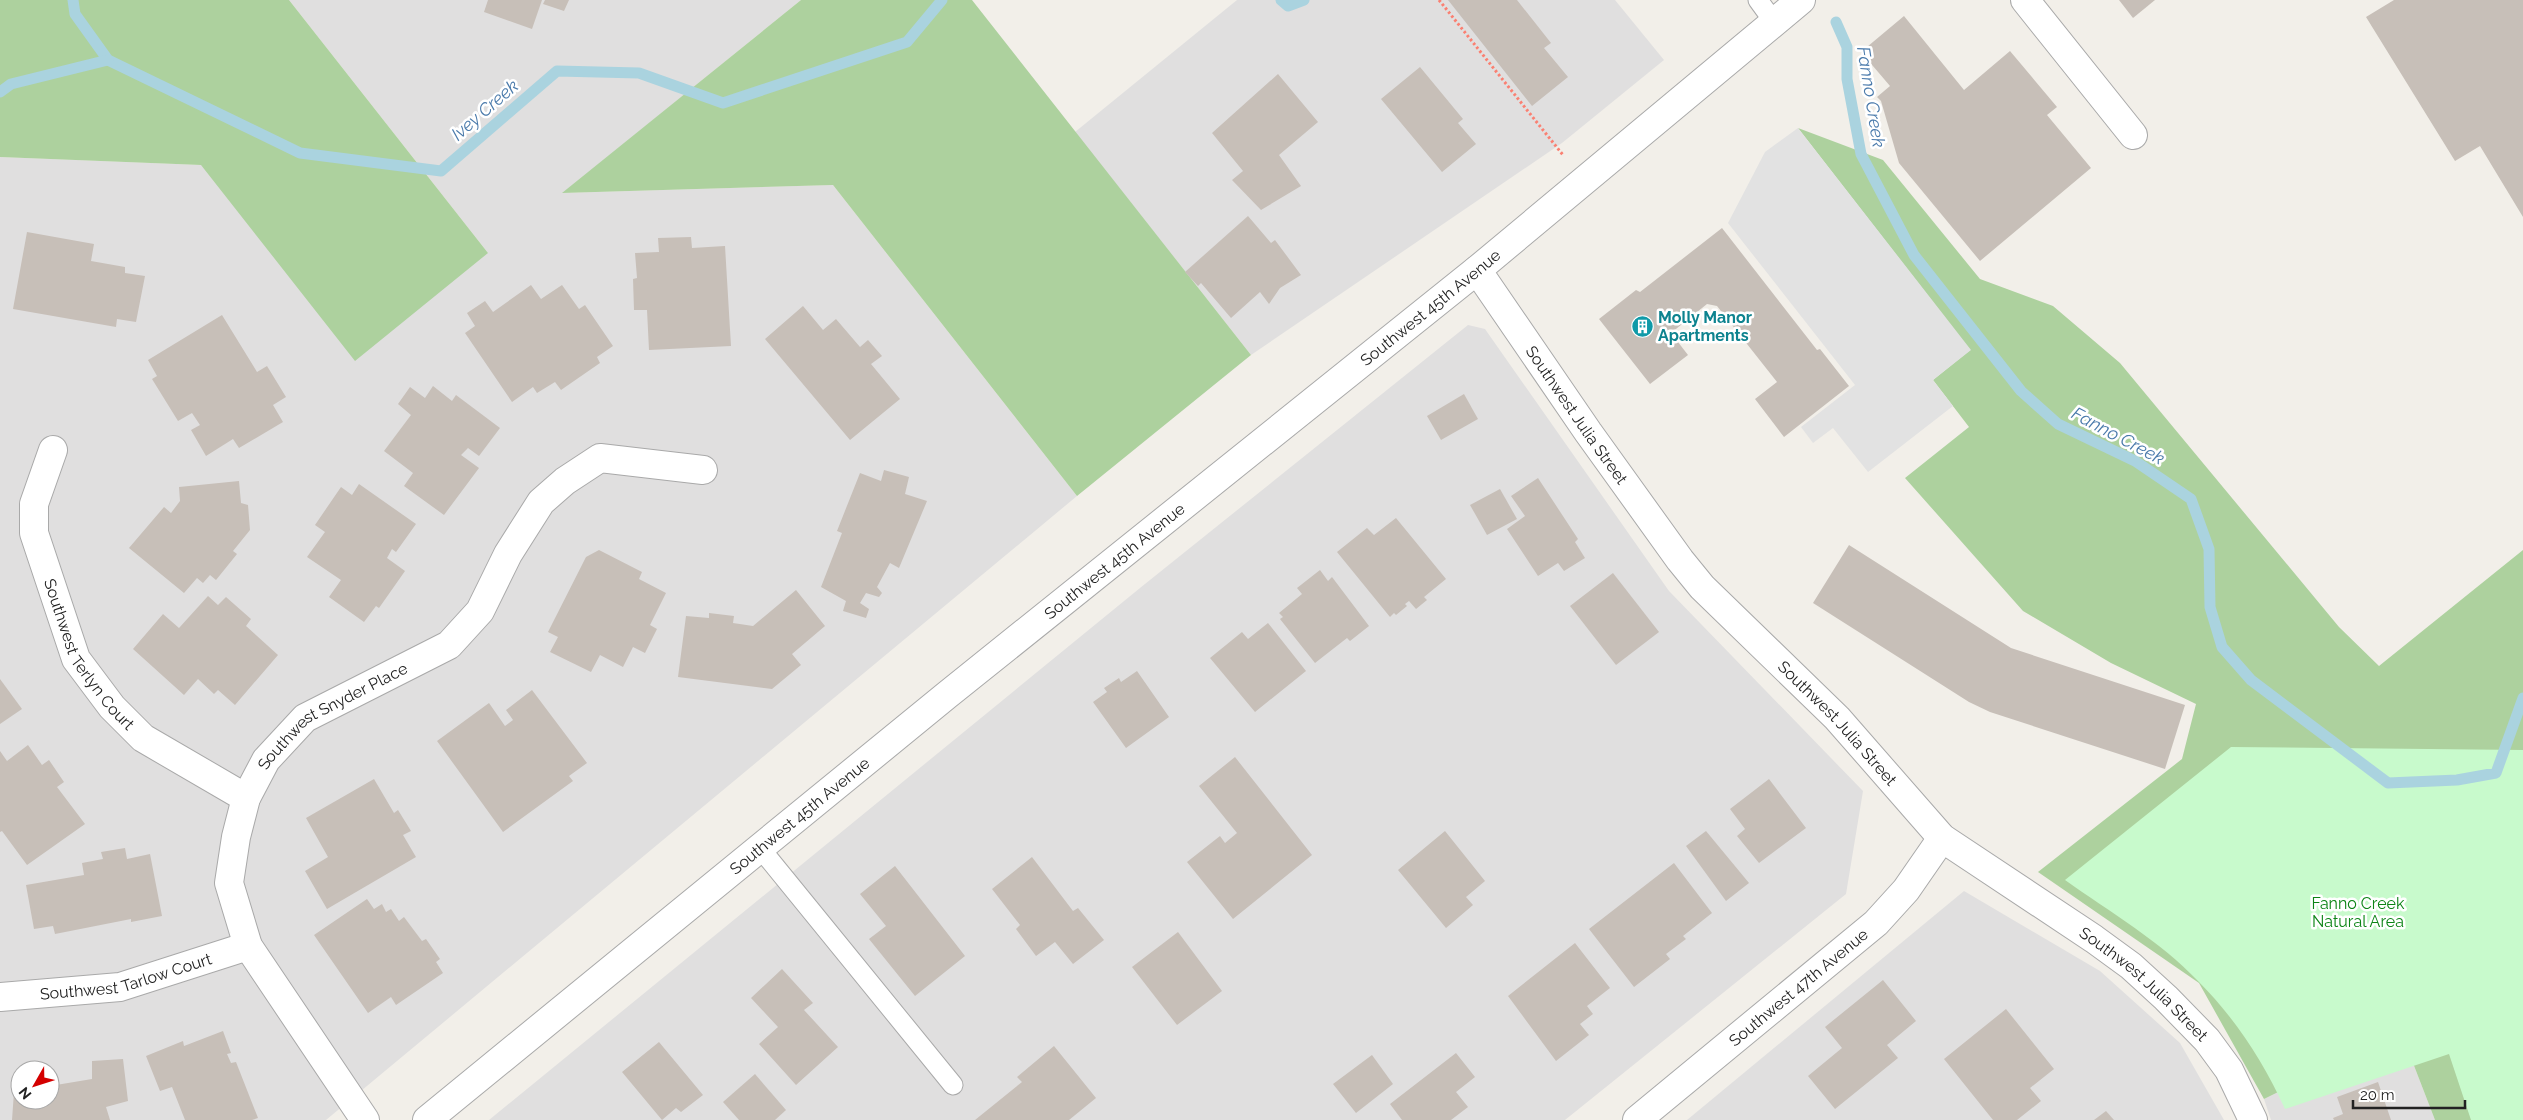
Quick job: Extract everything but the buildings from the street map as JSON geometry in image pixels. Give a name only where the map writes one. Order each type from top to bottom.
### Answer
[{"type":"street","name":"Southwest 45th Avenue","points":[[427,1120],[954,689],[1477,270],[1800,0]]},
{"type":"street","points":[[2025,0],[2133,135]]},
{"type":"street","name":"Southwest Julia Street","points":[[1477,270],[1593,440],[1680,560],[1725,610],[1837,718],[1942,838],[2094,939],[2131,966],[2166,998],[2207,1040],[2228,1070],[2253,1120]]},
{"type":"street","name":"Southwest Terlyn Court","points":[[52,450],[34,504],[34,533],[76,659],[112,707],[143,738],[246,798]]},
{"type":"street","name":"Southwest Snyder Place","points":[[364,1120],[248,946],[229,883],[236,838],[246,798],[266,760],[305,718],[448,645],[480,611],[508,554],[541,502],[564,481],[600,458],[703,470]]},
{"type":"street","name":"Southwest 47th Avenue","points":[[1637,1120],[1876,923],[1906,890],[1942,838]]},
{"type":"street","name":"Southwest Tarlow Court","points":[[0,997],[120,987],[248,946]]},
{"type":"lane","points":[[1758,0],[1774,22]]},
{"type":"lane","points":[[760,848],[954,1085]]},
{"type":"path","points":[[1439,0],[1584,180]]},
{"type":"shaded area","points":[[289,0],[801,0],[563,193],[833,185],[1077,496],[326,1120],[0,1120],[0,157],[201,165],[488,253]]},
{"type":"shaded area","points":[[1237,0],[1615,0],[1664,60],[1562,143],[1251,355],[1075,132]]},
{"type":"shaded area","points":[[1798,128],[1971,350],[1933,380],[1953,406],[1868,472],[1833,428],[1813,443],[1801,427],[1855,385],[1728,223],[1765,152]]},
{"type":"shaded area","points":[[1468,325],[1485,329],[1669,591],[1863,791],[1846,894],[1565,1120],[489,1120],[1140,588]]},
{"type":"shaded area","points":[[1964,891],[2100,971],[2180,1043],[2224,1120],[1687,1120]]},
{"type":"shaded area","points":[[2401,1032],[2435,1120],[2271,1120],[2264,1099]]},
{"type":"green space","points":[[0,0],[289,0],[488,253],[355,361],[201,165],[0,157]]},
{"type":"green space","points":[[801,0],[972,0],[1251,355],[1077,496],[833,185],[562,193]]},
{"type":"green space","points":[[1798,128],[1883,160],[1980,279],[2053,306],[2120,363],[2339,627],[2379,666],[2523,550],[2523,1120],[2435,1120],[2401,1032],[2264,1099],[2199,983],[2038,872],[2182,759],[2196,704],[2111,663],[2023,611],[1905,478],[1969,427],[1933,380],[1970,350]]},
{"type":"green space","name":"Fanno Creek Natural Area","points":[[2231,747],[2523,750],[2523,1120],[2471,1120],[2449,1054],[2285,1109],[2258,1057],[2236,1025],[2198,981],[2151,940],[2065,880]]},
{"type":"waterway","name":"Ivey Creek","points":[[73,0],[75,14],[108,60],[300,153],[441,171],[557,71],[639,73],[723,103],[907,42],[942,0]]},
{"type":"waterway","name":"Ivey Creek","points":[[1281,0],[1288,6],[1304,0]]},
{"type":"waterway","name":"Fanno Creek","points":[[1836,22],[1847,47],[1847,79],[1861,154],[1914,255],[2021,391],[2058,424],[2135,461],[2191,499],[2209,549],[2210,607],[2222,647],[2251,680],[2388,783],[2457,780],[2496,773],[2523,698]]},
{"type":"waterway","points":[[0,92],[11,84],[108,60]]},
{"type":"place","name":"Molly Manor Apartments","points":[[1642,326]]}]
